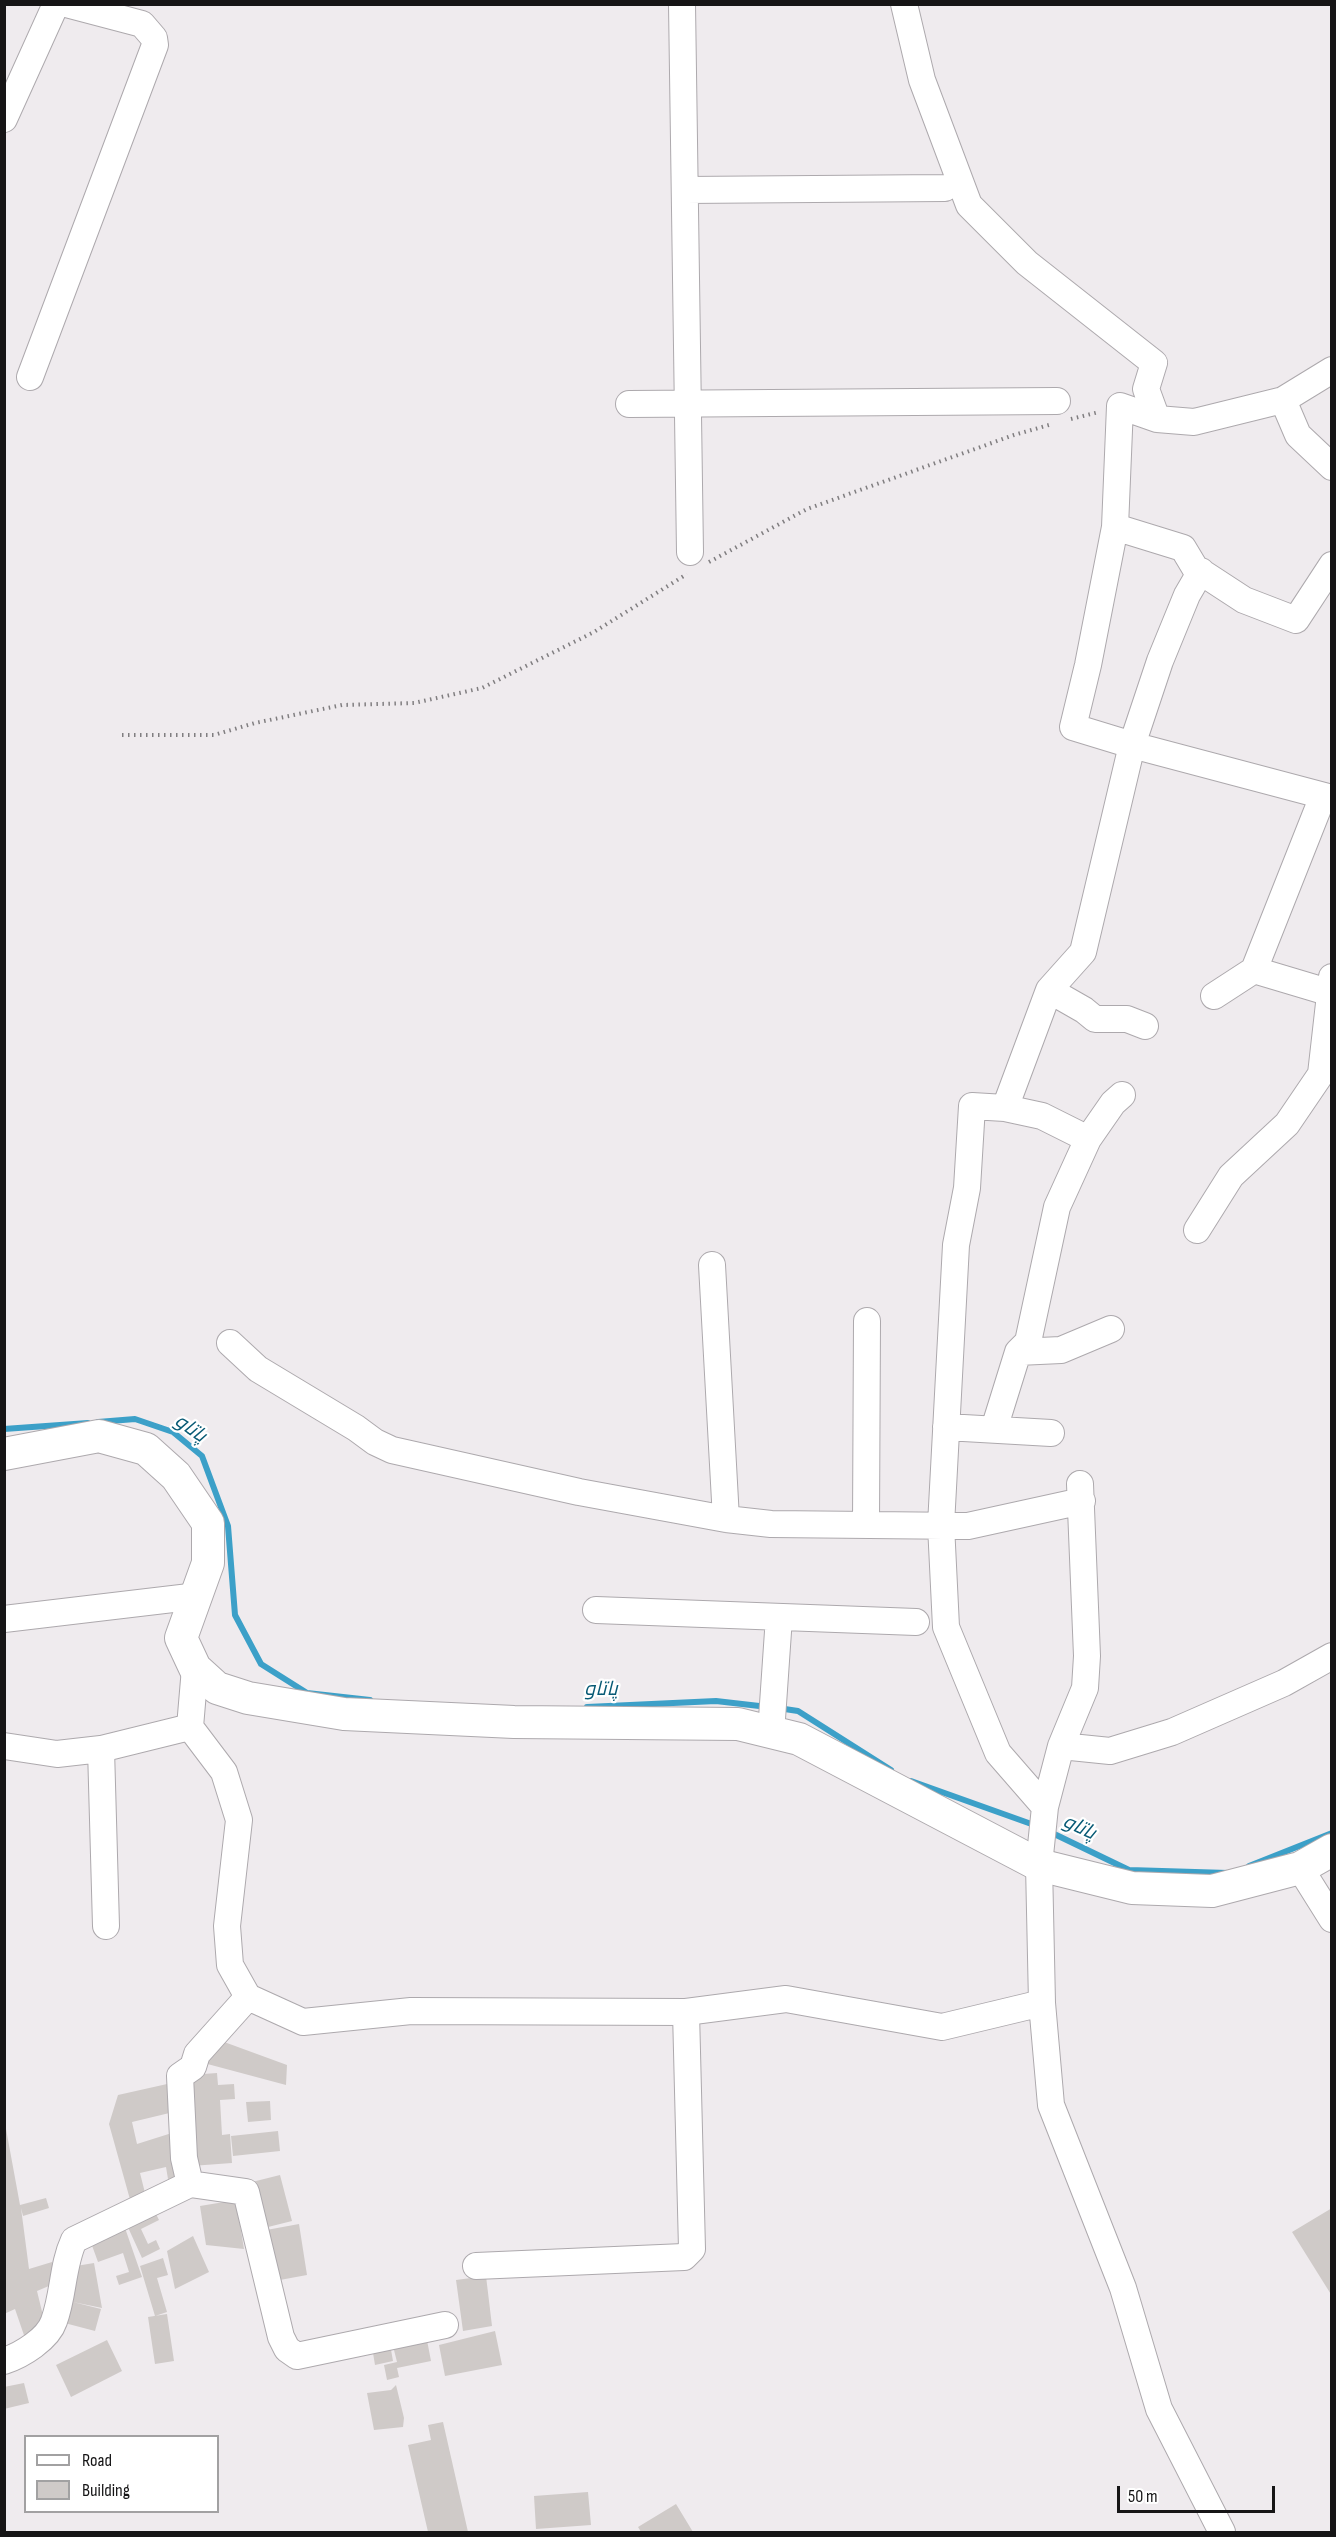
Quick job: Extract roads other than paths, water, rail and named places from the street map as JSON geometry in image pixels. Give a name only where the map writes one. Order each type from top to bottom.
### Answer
[{"type":"street","points":[[4,119],[56,4]]},
{"type":"street","points":[[30,377],[154,45],[154,38],[142,24],[66,4]]},
{"type":"street","points":[[682,4],[688,404],[697,562]]},
{"type":"street","points":[[904,4],[922,80],[969,205],[1027,263],[1154,363],[1146,389],[1156,419]]},
{"type":"street","points":[[685,190],[945,188]]},
{"type":"street","points":[[1214,996],[1254,970],[1327,797],[1132,746],[1073,727],[1088,665],[1115,527],[1119,406],[1156,419],[1194,422],[1283,400],[1332,370]]},
{"type":"street","points":[[1283,400],[1298,435],[1332,467]]},
{"type":"street","points":[[629,404],[1060,415]]},
{"type":"street","points":[[1115,527],[1183,548],[1195,567],[1244,600],[1296,620],[1332,565]]},
{"type":"street","points":[[1005,1108],[1049,990],[1083,952],[1132,746],[1160,661],[1187,595],[1201,571]]},
{"type":"street","points":[[1254,970],[1331,993]]},
{"type":"street","points":[[1197,1230],[1231,1176],[1287,1124],[1320,1074],[1332,977]]},
{"type":"street","points":[[1049,990],[1095,1019],[1127,1019],[1145,1026]]},
{"type":"street","points":[[994,1430],[1018,1352],[1028,1342],[1057,1207],[1088,1139],[1113,1103],[1122,1095]]},
{"type":"street","points":[[1046,1806],[998,1753],[946,1627],[941,1525],[956,1245],[967,1188],[972,1106],[1005,1108],[1042,1116],[1088,1139]]},
{"type":"street","points":[[712,1266],[726,1519]]},
{"type":"street","points":[[866,1524],[867,1321]]},
{"type":"street","points":[[1018,1352],[1061,1350],[1110,1329]]},
{"type":"street","points":[[230,1343],[258,1369],[356,1428],[375,1442],[392,1450],[579,1492],[726,1519],[771,1524],[968,1526],[1081,1492],[1087,1656],[1085,1688],[1061,1746],[1046,1806],[1039,1865],[1042,2003],[1051,2105],[1123,2289],[1159,2409],[1222,2532]]},
{"type":"street","points":[[946,1427],[1051,1433]]},
{"type":"street","points":[[4,1454],[99,1436],[146,1449],[176,1476],[208,1523],[208,1563],[181,1638],[195,1668],[217,1688],[248,1698],[344,1714],[514,1722],[738,1724],[799,1739],[1039,1865],[1132,1888],[1212,1891],[1300,1868],[1332,1850]]},
{"type":"street","points":[[4,1619],[198,1596]]},
{"type":"street","points":[[596,1610],[916,1622]]},
{"type":"street","points":[[771,1733],[778,1617]]},
{"type":"street","points":[[1061,1746],[1110,1751],[1172,1732],[1284,1683],[1332,1656]]},
{"type":"street","points":[[195,1668],[190,1727],[224,1772],[239,1820],[227,1926],[230,1965],[248,1996],[303,2022],[411,2011],[686,2012],[786,1999],[942,2027],[1042,2003]]},
{"type":"street","points":[[4,1746],[57,1754],[101,1749],[190,1727]]},
{"type":"street","points":[[101,1749],[106,1926]]},
{"type":"street","points":[[1300,1868],[1332,1919]]},
{"type":"street","points":[[189,2184],[184,2157],[180,2076],[193,2067],[197,2054],[248,1996]]},
{"type":"street","points":[[476,2266],[684,2257],[692,2248],[686,2012]]},
{"type":"street","points":[[4,2361],[42,2339],[54,2322],[66,2256],[74,2240],[189,2184],[246,2192],[281,2337],[287,2349],[297,2356],[445,2325]]},
{"type":"waterway","name":"پاتاو","points":[[98,1422],[135,1419],[173,1432],[202,1456],[228,1526],[235,1615],[261,1664],[307,1693],[370,1700]]},
{"type":"waterway","name":"پاتاو","points":[[4,1429],[88,1423]]},
{"type":"waterway","name":"پاتاو","points":[[587,1707],[716,1701],[768,1707]]},
{"type":"waterway","name":"پاتاو","points":[[778,1708],[798,1711],[891,1770]]},
{"type":"waterway","name":"پاتاو","points":[[911,1781],[1037,1826]]},
{"type":"waterway","name":"پاتاو","points":[[1048,1831],[1129,1870],[1228,1873]]},
{"type":"waterway","name":"پاتاو","points":[[1249,1866],[1332,1833]]}]
